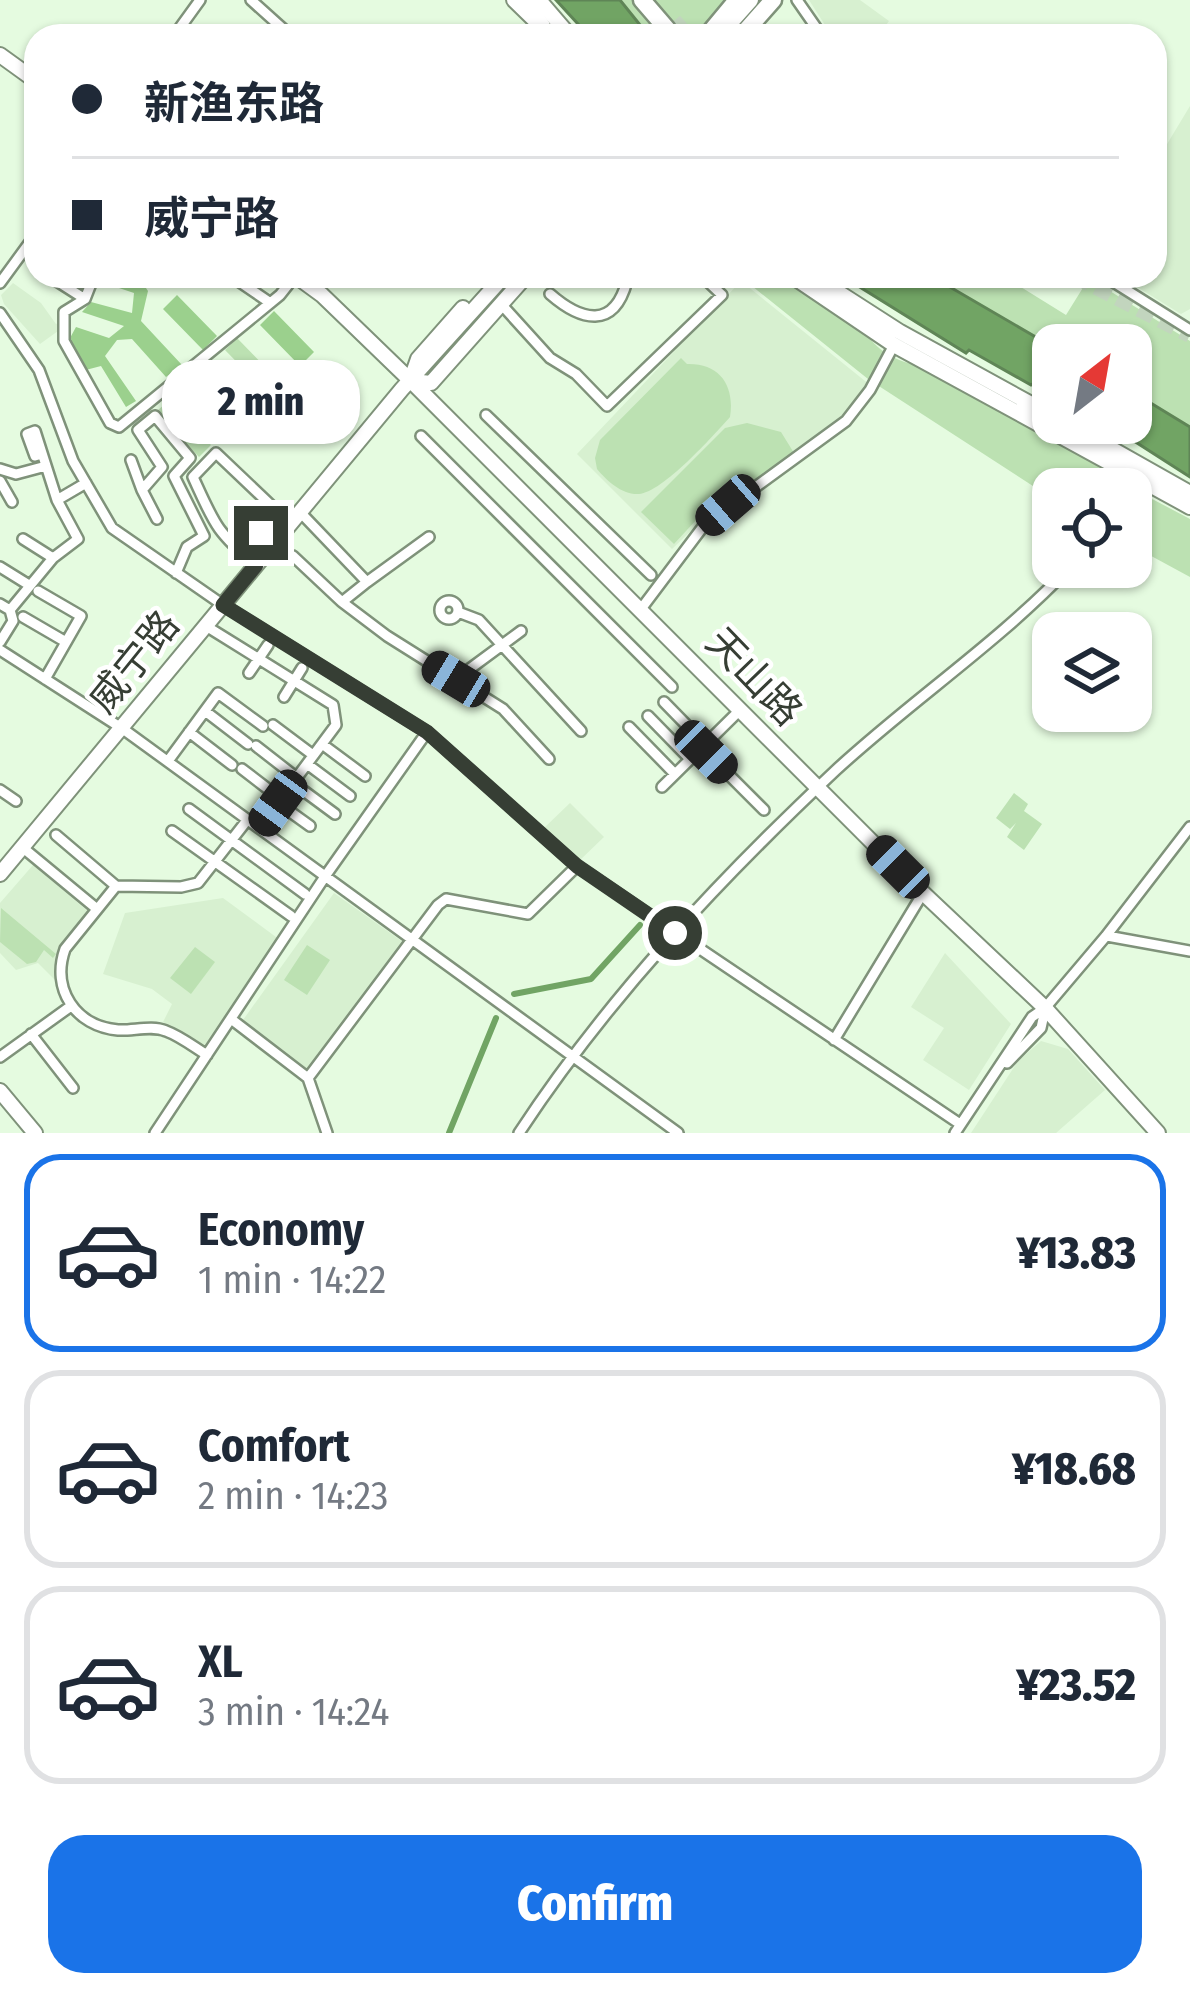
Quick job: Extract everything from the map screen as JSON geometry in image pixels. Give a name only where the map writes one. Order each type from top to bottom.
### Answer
[{"type":"highway","points":[[519,0],[541,24]]},
{"type":"highway","points":[[642,0],[670,24]]},
{"type":"highway","points":[[716,24],[737,0]]},
{"type":"highway","points":[[752,24],[773,0]]},
{"type":"main road","points":[[538,0],[560,24]]},
{"type":"main road","points":[[734,24],[755,0]]},
{"type":"main road","name":"天山路","points":[[312,288],[411,381],[923,893],[1046,1008],[1157,1133]]},
{"type":"main road","name":"威宁路","points":[[0,874],[411,381],[418,359],[481,288]]},
{"type":"main road","points":[[494,299],[499,288]]},
{"type":"main road","points":[[494,299],[504,288]]},
{"type":"main road","name":"威宁路","points":[[411,381],[425,377],[509,288]]},
{"type":"main road","points":[[812,288],[897,339],[1190,493]]},
{"type":"main road","points":[[829,288],[897,339],[1032,406]]},
{"type":"main road","points":[[1097,444],[1190,507]]},
{"type":"main road","points":[[0,1091],[35,1133]]},
{"type":"street","points":[[250,0],[277,24]]},
{"type":"street","points":[[0,283],[24,250]]},
{"type":"street","points":[[68,288],[85,299]]},
{"type":"street","points":[[89,288],[85,299],[64,312],[64,341],[110,423],[119,427],[284,288]]},
{"type":"street","points":[[249,288],[269,302]]},
{"type":"street","points":[[550,294],[571,312],[586,317],[615,307],[622,288]]},
{"type":"street","points":[[494,299],[550,358],[577,374],[607,406],[722,295],[715,288]]},
{"type":"street","points":[[1123,288],[1190,329]]},
{"type":"street","points":[[0,313],[39,370],[73,461],[112,528],[223,605],[427,732],[577,866],[957,1129],[995,1075],[1041,1028],[1046,1008],[1190,826]]},
{"type":"street","points":[[641,609],[705,524],[846,421],[870,390],[897,339]]},
{"type":"street","points":[[486,415],[651,575]]},
{"type":"street","points":[[174,476],[190,458],[154,416],[138,430],[162,467],[174,476],[204,536],[187,547],[176,573]]},
{"type":"street","points":[[421,436],[672,687]]},
{"type":"street","points":[[243,554],[278,512],[216,453],[193,477],[219,535],[256,565]]},
{"type":"street","points":[[0,469],[16,474],[44,460],[78,539],[53,558],[34,588],[5,607],[13,621],[0,646],[248,818],[677,1133]]},
{"type":"street","points":[[130,460],[157,519]]},
{"type":"street","points":[[1121,468],[1124,462]]},
{"type":"street","points":[[142,490],[162,467]]},
{"type":"street","points":[[0,482],[12,502]]},
{"type":"street","points":[[58,500],[86,483]]},
{"type":"street","points":[[300,512],[367,582]]},
{"type":"street","points":[[342,602],[429,537]]},
{"type":"street","points":[[23,538],[53,558]]},
{"type":"street","points":[[293,556],[386,636],[503,709],[548,759]]},
{"type":"street","points":[[0,567],[81,616],[45,679]]},
{"type":"street","points":[[518,1133],[572,1053],[675,933],[819,789],[1050,588]]},
{"type":"street","points":[[458,612],[479,620],[581,730]]},
{"type":"street","points":[[23,617],[66,642]]},
{"type":"street","points":[[206,626],[334,705],[335,725],[260,827]]},
{"type":"street","points":[[456,679],[521,631]]},
{"type":"street","points":[[249,673],[268,645]]},
{"type":"street","points":[[284,697],[302,668]]},
{"type":"street","points":[[168,761],[218,694],[268,726],[350,796]]},
{"type":"street","points":[[664,702],[764,810]]},
{"type":"street","points":[[662,787],[740,710]]},
{"type":"street","points":[[205,712],[335,814]]},
{"type":"street","points":[[648,716],[690,759]]},
{"type":"street","points":[[629,727],[675,774]]},
{"type":"street","points":[[189,732],[310,826]]},
{"type":"street","points":[[155,1133],[427,732]]},
{"type":"street","points":[[322,744],[364,776]]},
{"type":"street","points":[[0,790],[16,801]]},
{"type":"street","points":[[190,809],[305,894]]},
{"type":"street","points":[[56,836],[116,886],[181,887],[198,883],[248,818]]},
{"type":"street","points":[[172,831],[291,916]]},
{"type":"street","points":[[22,847],[97,910]]},
{"type":"street","points":[[308,1078],[446,898],[528,914],[577,866]]},
{"type":"street","points":[[116,886],[65,949],[61,989],[71,1006],[90,1022],[116,1030],[162,1028],[207,1055]]},
{"type":"street","points":[[834,1040],[923,893]]},
{"type":"street","points":[[1106,936],[1190,951]]},
{"type":"street","points":[[0,1058],[71,1006]]},
{"type":"street","points":[[231,1019],[308,1078],[327,1133]]},
{"type":"street","points":[[31,1034],[73,1088]]},
{"type":"shaded area","points":[[556,0],[620,0],[639,24],[578,24]]},
{"type":"shaded area","points":[[621,0],[727,0],[706,24],[641,24]]},
{"type":"shaded area","points":[[809,0],[860,0],[889,21],[887,24],[824,24]]},
{"type":"shaded area","points":[[1190,106],[1190,309],[1181,314],[1139,288],[1167,288],[1167,144]]},
{"type":"shaded area","points":[[13,283],[41,303],[56,324],[62,321],[65,326],[40,344],[4,304],[1,295]]},
{"type":"shaded area","points":[[119,288],[146,288],[141,321],[182,365],[166,377],[132,339],[117,340],[105,356],[136,401],[126,407],[101,366],[78,372],[64,349],[76,327],[109,338],[124,326],[82,312],[91,302],[132,313],[134,293]]},
{"type":"shaded area","points":[[734,288],[750,288],[870,385],[848,415],[716,507],[672,549],[577,454]]},
{"type":"shaded area","points":[[754,288],[802,288],[892,356],[922,365],[1032,426],[1032,444],[1064,444],[1099,468],[1032,468],[1032,485],[868,379]]},
{"type":"shaded area","points":[[861,288],[952,288],[1032,335],[1032,384],[969,350],[966,353]]},
{"type":"shaded area","points":[[952,288],[1022,288],[1066,315],[1083,288],[1105,288],[1190,341],[1190,427],[1152,404],[1152,324],[1032,324],[1032,335]]},
{"type":"shaded area","points":[[177,295],[217,336],[203,350],[163,309]]},
{"type":"shaded area","points":[[274,311],[314,352],[300,366],[260,325]]},
{"type":"shaded area","points":[[237,338],[280,382],[268,394],[225,350]]},
{"type":"shaded area","points":[[681,358],[723,378],[730,395],[730,417],[661,484],[639,494],[627,492],[597,469],[600,440]]},
{"type":"shaded area","points":[[168,401],[211,445],[199,457],[156,412]]},
{"type":"shaded area","points":[[1152,404],[1190,427],[1190,477],[1139,444],[1152,444]]},
{"type":"shaded area","points":[[747,423],[781,432],[794,453],[716,507],[711,504],[674,544],[641,512],[725,428]]},
{"type":"shaded area","points":[[1152,499],[1190,519],[1190,577],[1152,556]]},
{"type":"shaded area","points":[[1014,793],[1028,804],[1024,811],[1042,824],[1024,850],[1007,837],[1016,823],[1010,829],[996,818]]},
{"type":"shaded area","points":[[570,803],[604,837],[578,862],[544,828]]},
{"type":"shaded area","points":[[33,865],[90,913],[58,962],[56,981],[38,963],[16,970],[0,953],[0,903]]},
{"type":"shaded area","points":[[334,893],[403,942],[306,1073],[243,1020]]},
{"type":"shaded area","points":[[223,898],[280,940],[207,1051],[163,1022],[172,1004],[152,989],[103,974],[125,913]]},
{"type":"shaded area","points":[[1,908],[56,954],[53,958],[44,950],[36,962],[27,964],[0,942]]},
{"type":"shaded area","points":[[307,945],[330,960],[307,995],[284,980]]},
{"type":"shaded area","points":[[195,947],[215,962],[191,994],[170,978]]},
{"type":"shaded area","points":[[945,953],[1011,1024],[969,1090],[923,1060],[944,1028],[911,1007]]},
{"type":"shaded area","points":[[1041,1041],[1068,1049],[1105,1090],[1056,1133],[971,1133],[1018,1061]]},
{"type":"waterway","points":[[514,994],[591,979],[640,925]]},
{"type":"waterway","points":[[449,1133],[496,1018]]},
{"type":"tunnel","points":[[1098,288],[1190,335]]},
{"type":"route","points":[[261,533],[243,554],[256,565],[223,605],[427,732],[577,866],[675,933]]}]
